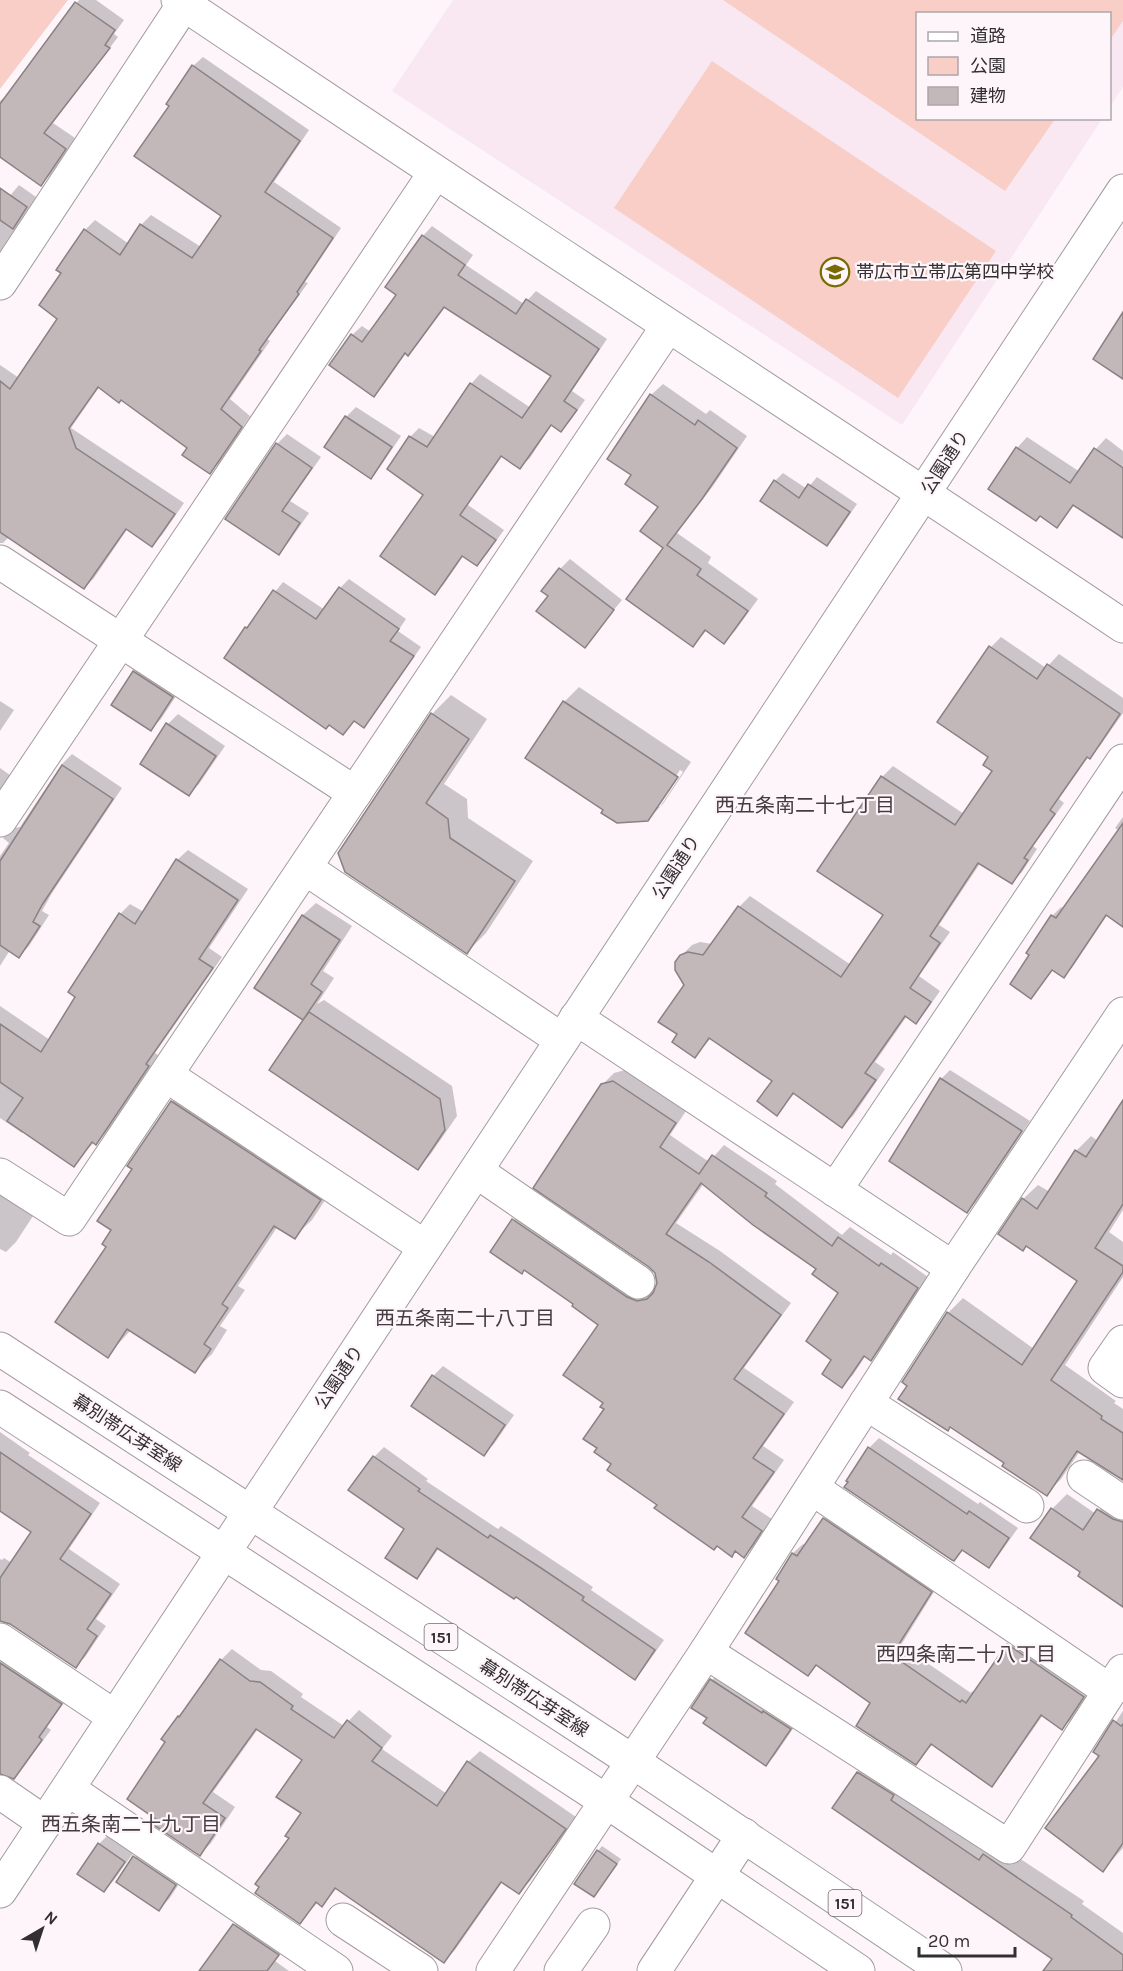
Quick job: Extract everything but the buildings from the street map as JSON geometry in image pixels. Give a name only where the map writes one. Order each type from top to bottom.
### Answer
[{"type":"street","points":[[0,283],[181,2],[435,173],[1123,626]]},
{"type":"street","points":[[0,820],[435,173]]},
{"type":"street","name":"公園通り","points":[[0,1892],[1123,191]]},
{"type":"street","points":[[0,1176],[69,1220],[668,326]]},
{"type":"street","points":[[0,562],[355,793]]},
{"type":"street","points":[[835,1190],[1123,761]]},
{"type":"street","points":[[304,868],[835,1190],[953,1269]]},
{"type":"street","points":[[495,1970],[706,1653],[953,1269],[1123,1014]]},
{"type":"street","points":[[166,1075],[425,1247]]},
{"type":"street","points":[[476,1171],[638,1282]]},
{"type":"street","points":[[1123,1342],[1105,1368],[1123,1381]]},
{"type":"street","name":"幕別帯広芽室線","points":[[0,1349],[633,1761],[945,1971]]},
{"type":"street","points":[[866,1403],[1027,1506]]},
{"type":"street","points":[[0,1407],[606,1801],[858,1971]]},
{"type":"street","points":[[1084,1477],[1123,1503]]},
{"type":"street","points":[[706,1653],[1009,1847],[1117,1681],[812,1488]]},
{"type":"street","points":[[0,1640],[115,1717]]},
{"type":"street","points":[[68,1789],[336,1971]]},
{"type":"street","points":[[0,1792],[45,1823]]},
{"type":"street","points":[[654,1971],[744,1835]]},
{"type":"street","points":[[343,1920],[421,1971]]},
{"type":"street","points":[[561,1971],[593,1925]]},
{"type":"shaded area","name":"帯広市立帯広第四中学校","points":[[453,0],[1123,0],[1123,87],[1111,105],[1111,12],[916,12],[916,120],[1101,120],[902,425],[392,91]]},
{"type":"green space","points":[[0,0],[68,0],[0,89]]},
{"type":"green space","points":[[723,0],[1123,0],[1123,21],[1111,39],[1111,12],[916,12],[916,120],[1054,120],[1005,191]]},
{"type":"green space","points":[[712,61],[996,251],[898,398],[614,208]]},
{"type":"place","name":"帯広市立帯広第四中学校","points":[[835,272]]},
{"type":"district","name":"西五条南二十七丁目","points":[[805,805]]},
{"type":"district","name":"西五条南二十八丁目","points":[[465,1318]]},
{"type":"district","name":"西四条南二十八丁目","points":[[966,1654]]},
{"type":"district","name":"西五条南二十九丁目","points":[[131,1824]]}]
